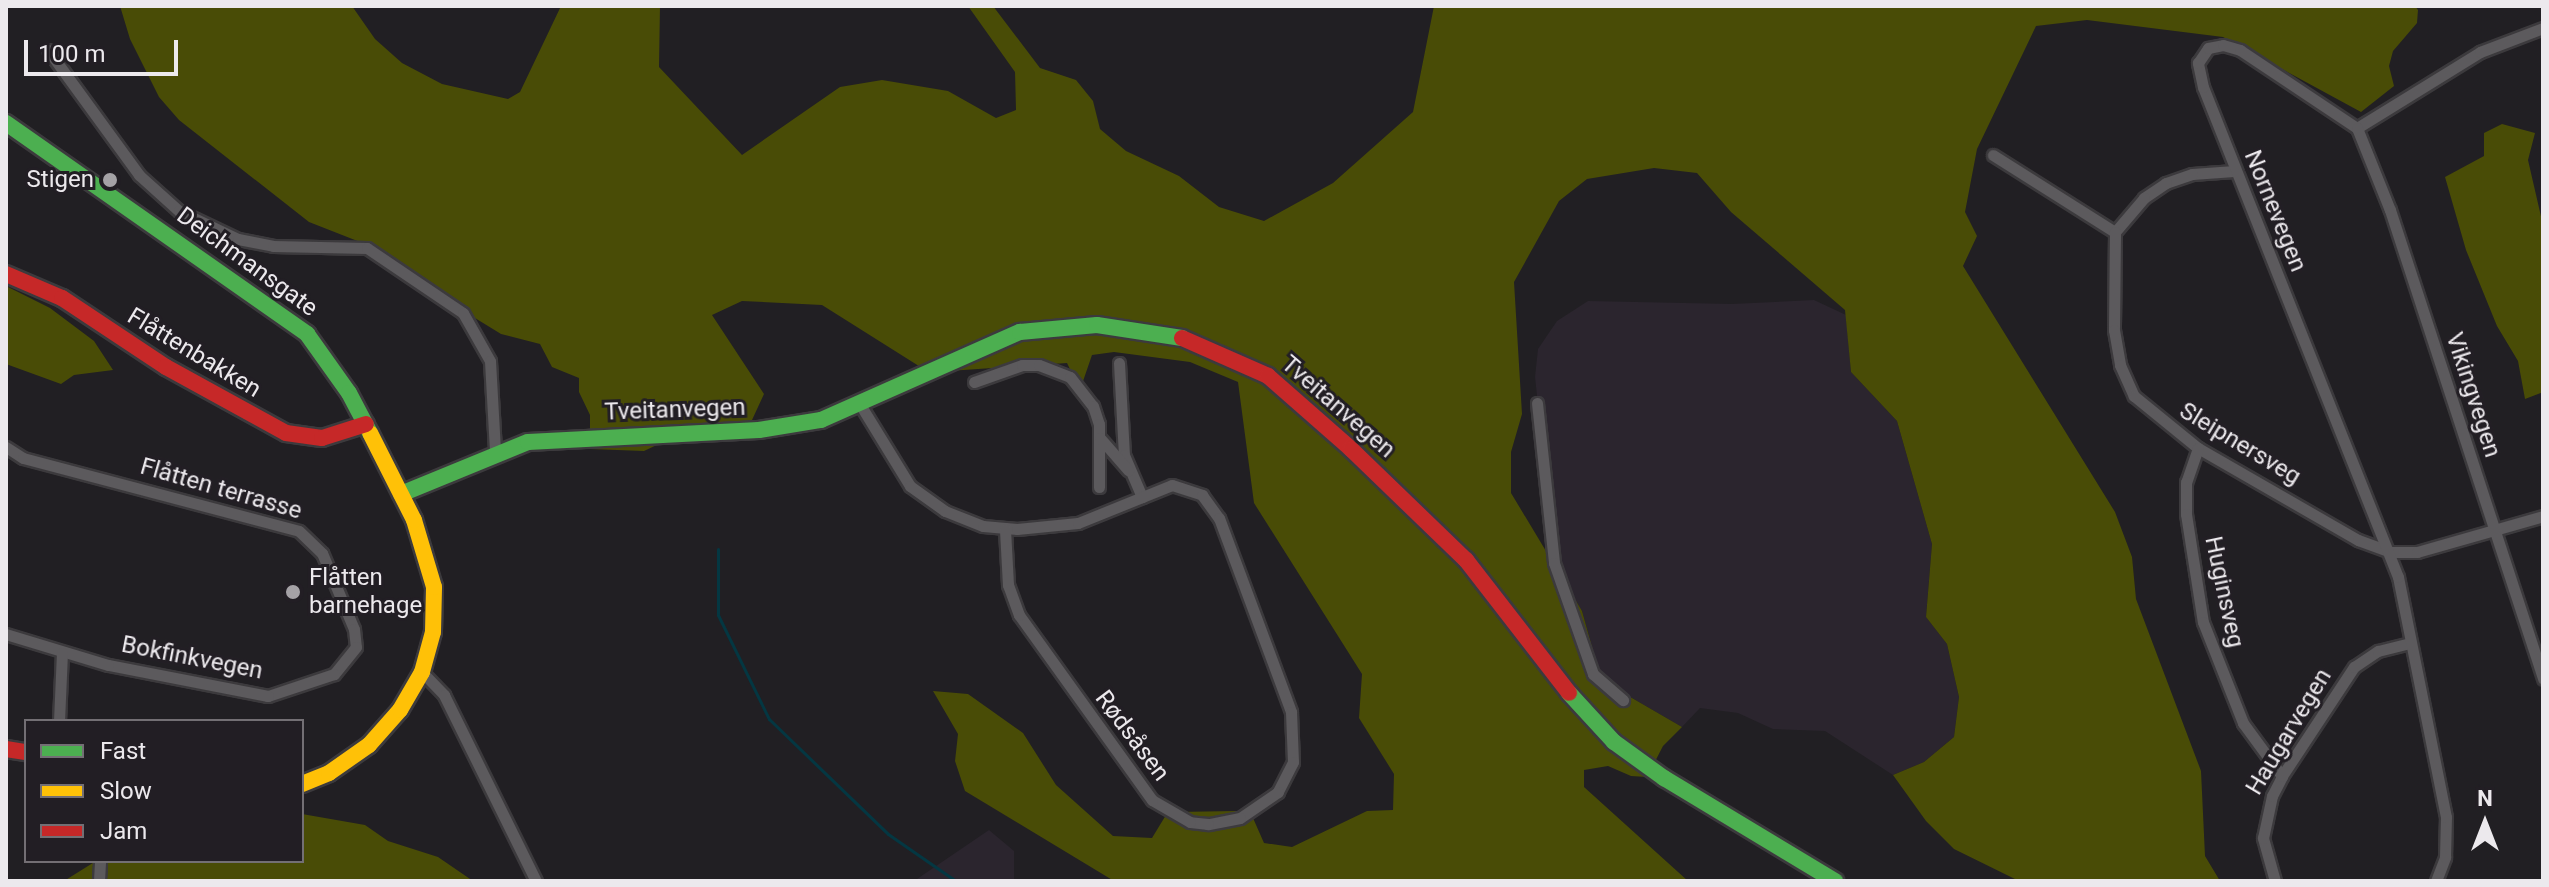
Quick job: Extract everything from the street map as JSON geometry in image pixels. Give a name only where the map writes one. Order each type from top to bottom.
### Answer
[{"type":"main road","name":"Deichmansgate","points":[[6,123],[296,324],[330,360],[366,424],[420,535],[434,587],[433,632],[422,672],[400,710],[369,745],[329,773],[304,783]]},
{"type":"main road","name":"Flåttenbakken","points":[[6,274],[62,298],[166,367],[286,433],[322,438],[366,424]]},
{"type":"main road","name":"Tveitanvegen","points":[[401,494],[495,451],[544,439],[780,428],[861,406],[971,350],[1048,327],[1153,330],[1241,360],[1294,397],[1448,541],[1614,742],[1664,778],[1835,881]]},
{"type":"street","points":[[2357,128],[2480,52],[2543,28]]},
{"type":"street","name":"Nornevegen","points":[[2357,128],[2240,50],[2223,45],[2208,48],[2198,71],[2234,171],[2391,552]]},
{"type":"street","points":[[48,50],[139,175],[179,211],[238,239],[367,248],[463,313],[490,361],[495,451]]},
{"type":"street","name":"Vikingvegen","points":[[2357,128],[2390,210],[2543,679]]},
{"type":"street","points":[[1993,155],[2115,232],[2144,198],[2166,183],[2192,174],[2234,171]]},
{"type":"street","name":"Sleipnersveg","points":[[2115,232],[2114,330],[2125,382],[2145,409],[2198,448],[2358,540],[2391,552]]},
{"type":"street","points":[[1119,363],[1119,418],[1131,472],[1142,497]]},
{"type":"street","points":[[974,382],[1022,365],[1055,369],[1084,391],[1100,438],[1099,487]]},
{"type":"street","points":[[1537,403],[1554,563],[1593,674],[1623,700]]},
{"type":"street","name":"Rødsåsen","points":[[861,406],[910,486],[965,520],[1005,529],[1078,523],[1172,485],[1195,491],[1211,504],[1291,712],[1295,746],[1287,776],[1262,806],[1240,818],[1190,822],[1152,800],[1019,615],[1008,585],[1005,529]]},
{"type":"street","points":[[1100,438],[1131,472]]},
{"type":"street","name":"Flåtten terrasse","points":[[6,447],[23,458],[299,531],[322,553],[354,629],[356,647]]},
{"type":"street","name":"Huginsveg","points":[[2198,448],[2186,493],[2203,622],[2243,723],[2282,776]]},
{"type":"street","points":[[2436,881],[2445,857],[2446,817],[2391,552],[2417,552],[2543,516]]},
{"type":"street","name":"Bokfinkvegen","points":[[6,634],[62,653],[268,696],[334,674],[356,647]]},
{"type":"street","name":"Haugarvegen","points":[[2275,881],[2263,838],[2265,816],[2282,776],[2354,667],[2378,651],[2410,643]]},
{"type":"street","points":[[59,719],[62,653]]},
{"type":"street","points":[[422,672],[444,695],[536,881]]},
{"type":"shaded area","points":[[120,6],[352,6],[375,39],[402,63],[442,84],[508,99],[520,92],[561,6],[660,6],[659,67],[742,155],[840,87],[882,80],[948,91],[996,118],[1016,110],[1015,72],[968,6],[993,6],[1040,68],[1076,80],[1093,101],[1100,129],[1126,151],[1179,176],[1219,207],[1264,221],[1333,183],[1413,112],[1434,6],[2415,6],[2418,10],[2417,23],[2393,51],[2389,66],[2394,86],[2361,112],[2223,37],[2087,20],[2036,26],[1977,149],[1965,212],[1977,236],[1963,266],[2115,512],[2132,557],[2136,599],[2201,771],[2205,856],[2220,881],[2019,881],[1954,849],[1926,821],[1893,775],[1924,762],[1954,737],[1959,697],[1947,644],[1926,617],[1932,544],[1897,421],[1851,372],[1845,310],[1731,212],[1697,173],[1654,168],[1587,179],[1559,201],[1514,282],[1522,414],[1511,452],[1511,493],[1582,611],[1598,668],[1613,687],[1682,727],[1663,746],[1647,777],[1631,776],[1608,766],[1584,770],[1584,787],[1688,881],[1114,881],[965,791],[955,761],[958,734],[933,691],[968,694],[1023,733],[1056,785],[1113,836],[1152,838],[1166,815],[1175,812],[1236,811],[1253,818],[1264,843],[1292,847],[1367,811],[1393,810],[1394,774],[1359,718],[1362,674],[1254,503],[1238,382],[1190,362],[1114,352],[1092,355],[1080,390],[1067,363],[949,371],[922,368],[822,305],[742,301],[712,315],[764,394],[752,420],[726,427],[695,427],[644,451],[590,449],[590,415],[579,392],[579,378],[552,367],[540,344],[501,334],[431,291],[388,253],[309,222],[179,120],[159,97],[130,39]]},
{"type":"shaded area","points":[[2502,124],[2535,133],[2528,160],[2543,225],[2543,392],[2525,399],[2518,361],[2497,326],[2466,250],[2445,177],[2484,156],[2484,133]]},
{"type":"shaded area","points":[[6,286],[50,308],[94,341],[113,370],[74,375],[61,384],[6,364]]},
{"type":"shaded area","points":[[1814,300],[1846,315],[1851,372],[1897,421],[1932,544],[1926,617],[1947,644],[1959,697],[1954,737],[1924,762],[1893,775],[1825,731],[1773,729],[1738,713],[1700,708],[1682,727],[1613,687],[1598,668],[1582,611],[1572,600],[1554,552],[1535,377],[1538,349],[1557,321],[1588,301],[1732,304]]},
{"type":"shaded area","points":[[304,814],[365,825],[388,841],[438,857],[473,881],[64,881],[93,863],[304,863]]},
{"type":"shaded area","points":[[989,830],[1014,851],[1014,881],[914,881]]},
{"type":"waterway","points":[[718,549],[718,615],[769,719],[888,834],[956,881]]},
{"type":"traffic: fast","points":[[6,123],[307,334],[349,393],[370,433]]},
{"type":"traffic: fast","points":[[401,494],[528,442],[759,430],[821,420],[1020,332],[1097,325],[1182,338]]},
{"type":"traffic: fast","points":[[1569,693],[1614,742],[1664,778],[1835,881]]},
{"type":"traffic: slow","points":[[304,783],[329,773],[369,745],[400,710],[422,672],[433,632],[434,587],[414,520],[370,433]]},
{"type":"traffic: jam","points":[[6,274],[62,298],[166,367],[286,433],[322,438],[366,424]]},
{"type":"traffic: jam","points":[[1182,338],[1268,376],[1351,449],[1466,560],[1569,693]]},
{"type":"traffic: jam","points":[[6,749],[24,752]]},
{"type":"place","name":"Stigen","points":[[110,180]]},
{"type":"place","name":"Flåtten barnehage","points":[[293,592]]}]
